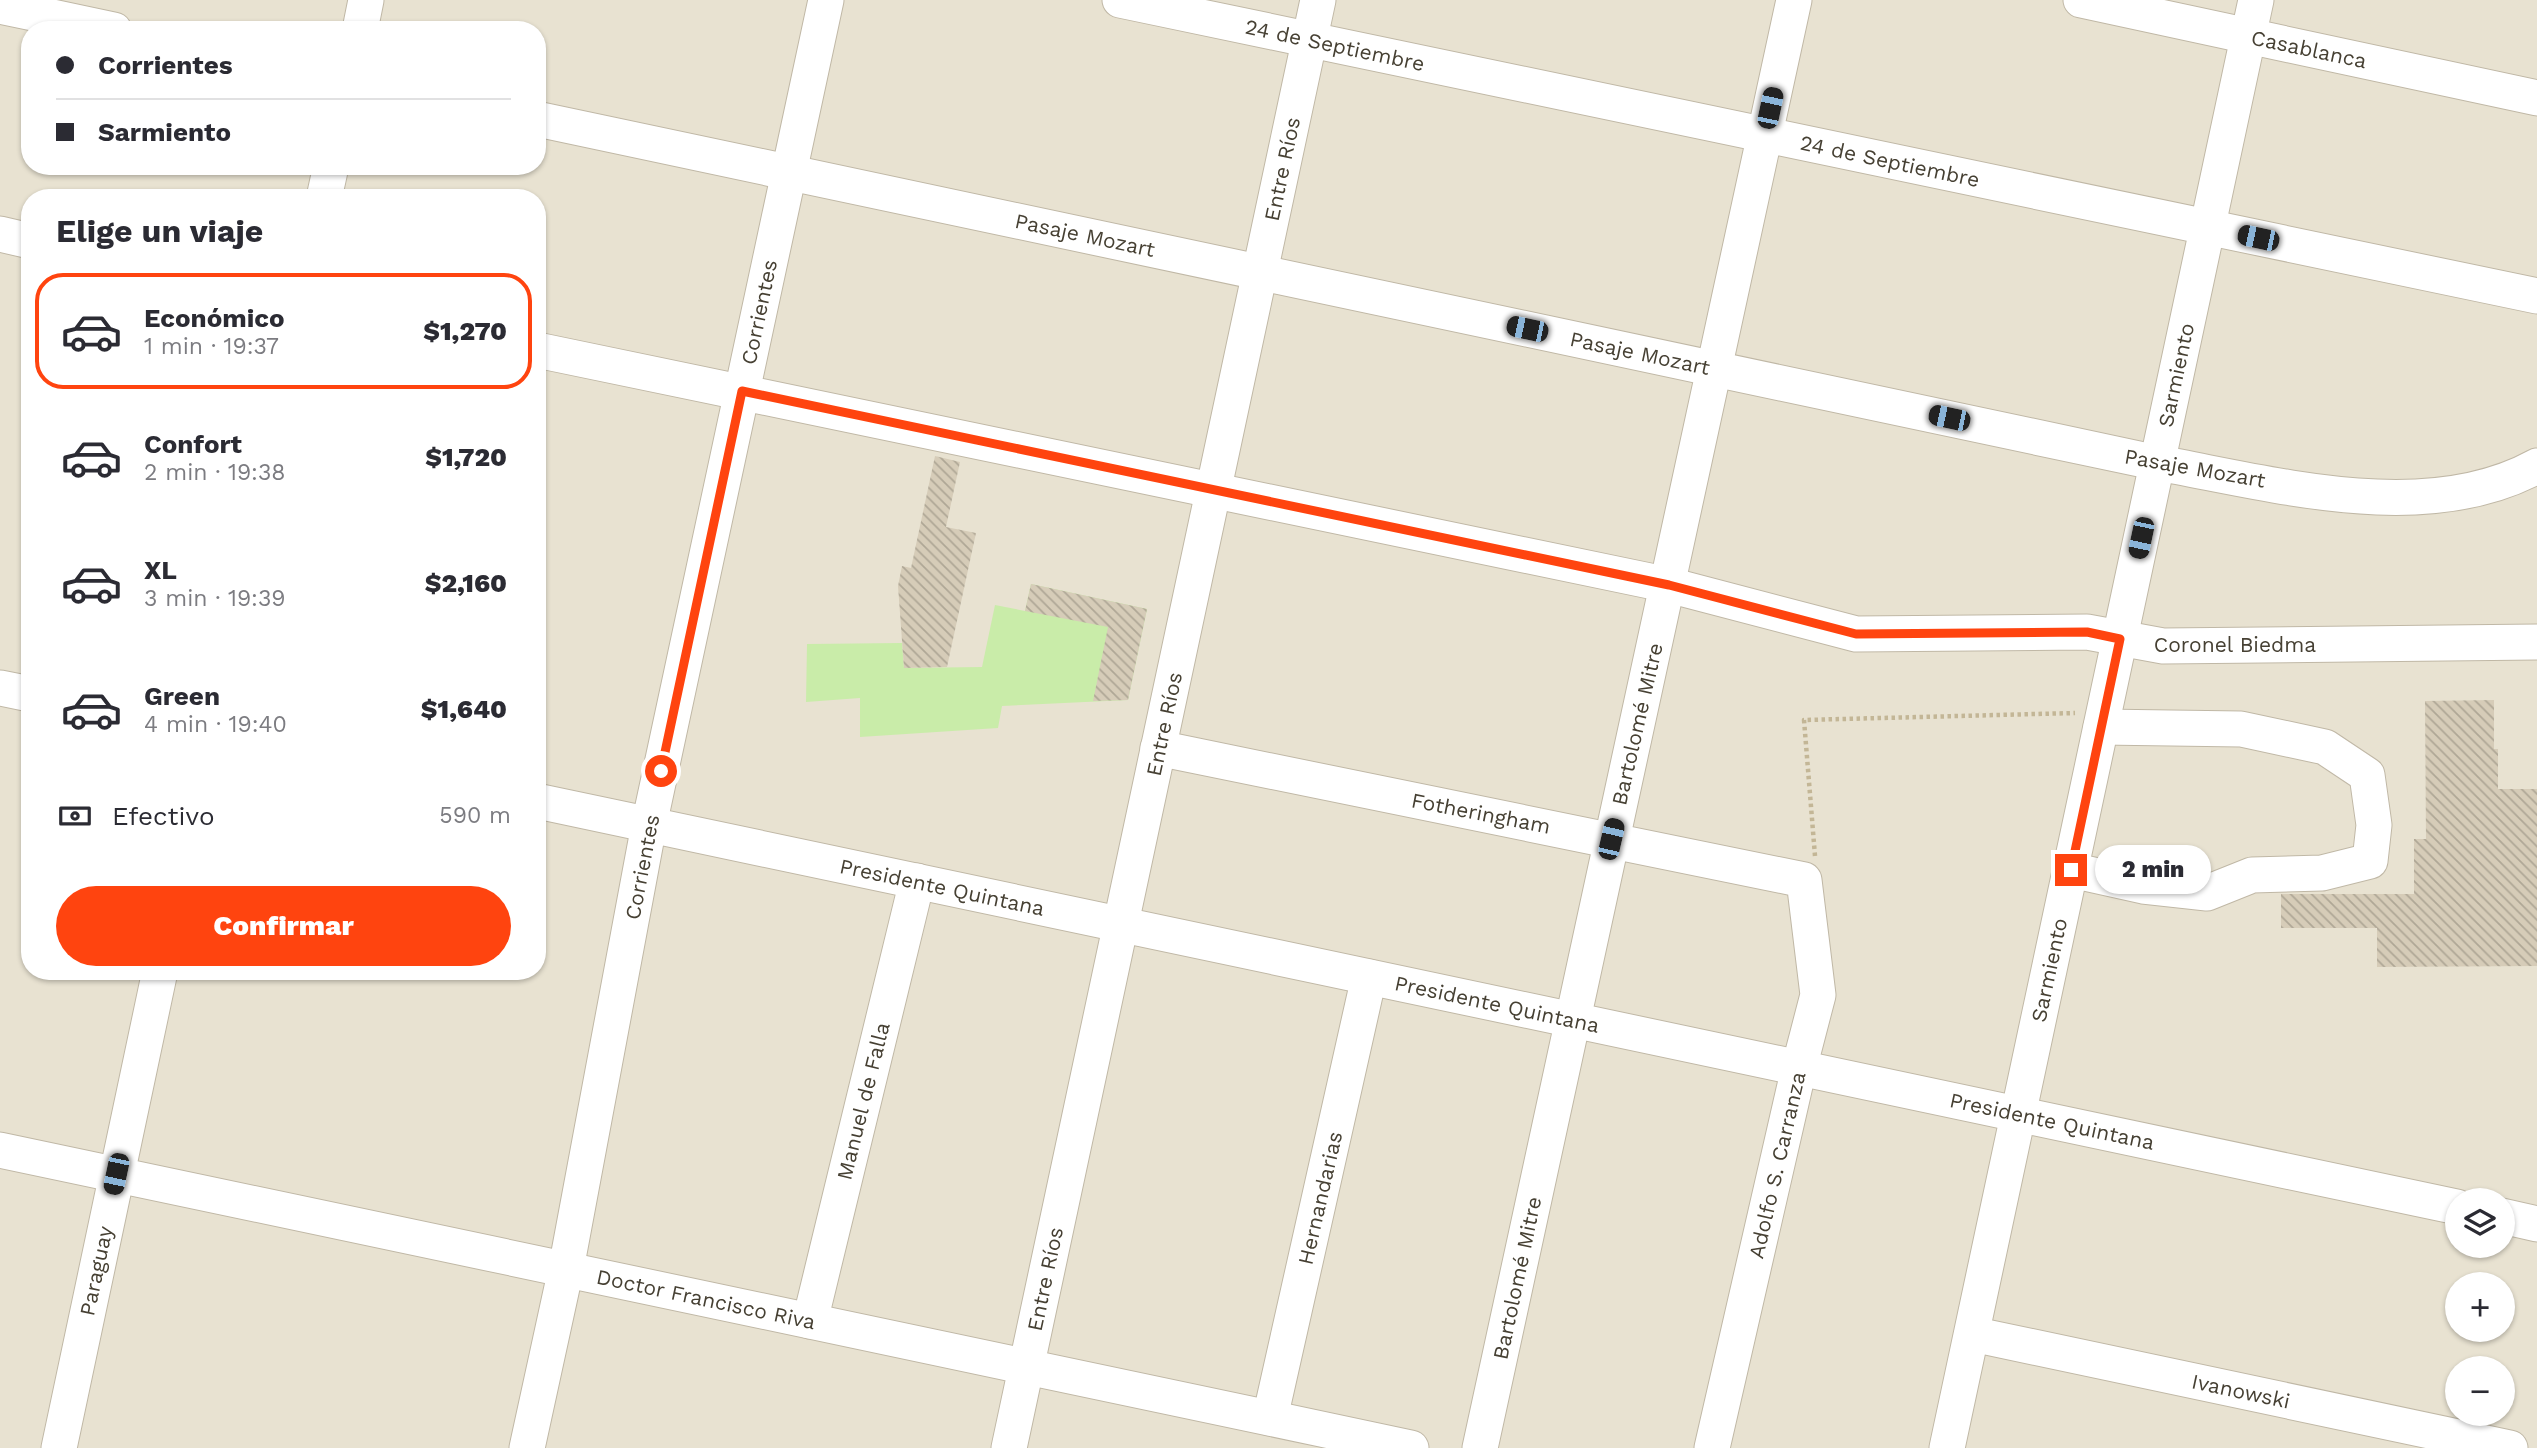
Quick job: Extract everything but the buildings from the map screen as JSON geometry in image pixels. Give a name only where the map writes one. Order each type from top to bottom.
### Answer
[{"type":"street","points":[[362,21],[366,0]]},
{"type":"street","name":"Corrientes","points":[[527,1448],[566,1269],[649,825],[826,0]]},
{"type":"street","name":"24 de Septiembre","points":[[1120,0],[2537,296]]},
{"type":"street","name":"Entre Ríos","points":[[1009,1448],[1318,0]]},
{"type":"street","name":"Bartolomé Mitre","points":[[1480,1448],[1794,0]]},
{"type":"street","name":"Casablanca","points":[[2081,0],[2537,98]]},
{"type":"street","name":"Sarmiento","points":[[1947,1448],[2256,0]]},
{"type":"street","points":[[0,5],[73,21]]},
{"type":"street","name":"Pasaje Mozart","points":[[546,121],[2158,463],[2385,498],[2455,494],[2518,477],[2537,466]]},
{"type":"street","points":[[0,234],[21,239]]},
{"type":"street","name":"Coronel Biedma","points":[[546,352],[1669,585],[1856,634],[2087,632],[2163,646],[2537,642]]},
{"type":"street","points":[[0,688],[21,692]]},
{"type":"street","points":[[2071,870],[2143,886],[2207,892],[2252,874],[2322,873],[2370,862],[2374,825],[2367,775],[2325,747],[2241,729],[2103,720]]},
{"type":"street","name":"Fotheringham","points":[[1158,748],[1804,880]]},
{"type":"street","name":"Presidente Quintana","points":[[546,803],[2445,1204]]},
{"type":"street","name":"Adolfo S. Carranza","points":[[1712,1448],[1818,995],[1804,880]]},
{"type":"street","name":"Manuel de Falla","points":[[810,1321],[917,881]]},
{"type":"street","name":"Hernandarias","points":[[1270,1418],[1369,977]]},
{"type":"street","name":"Paraguay","points":[[60,1448],[158,980]]},
{"type":"street","name":"Doctor Francisco Riva","points":[[0,1150],[1411,1448]]},
{"type":"street","points":[[2515,1219],[2537,1224]]},
{"type":"street","name":"Ivanowski","points":[[1972,1334],[2510,1448]]},
{"type":"path","points":[[1804,880],[1815,859],[1804,720],[2103,720]]},
{"type":"shaded area","points":[[0,0],[2537,0],[2537,1448],[0,1448]]},
{"type":"green space","points":[[1031,584],[1147,609],[1128,700],[1002,706],[998,728],[860,737],[860,698],[806,702],[807,644],[902,643],[904,668],[982,667],[995,605],[1025,611]]},
{"type":"route","points":[[661,771],[742,391],[1669,585],[1856,634],[2087,632],[2120,639],[2071,870]]}]
